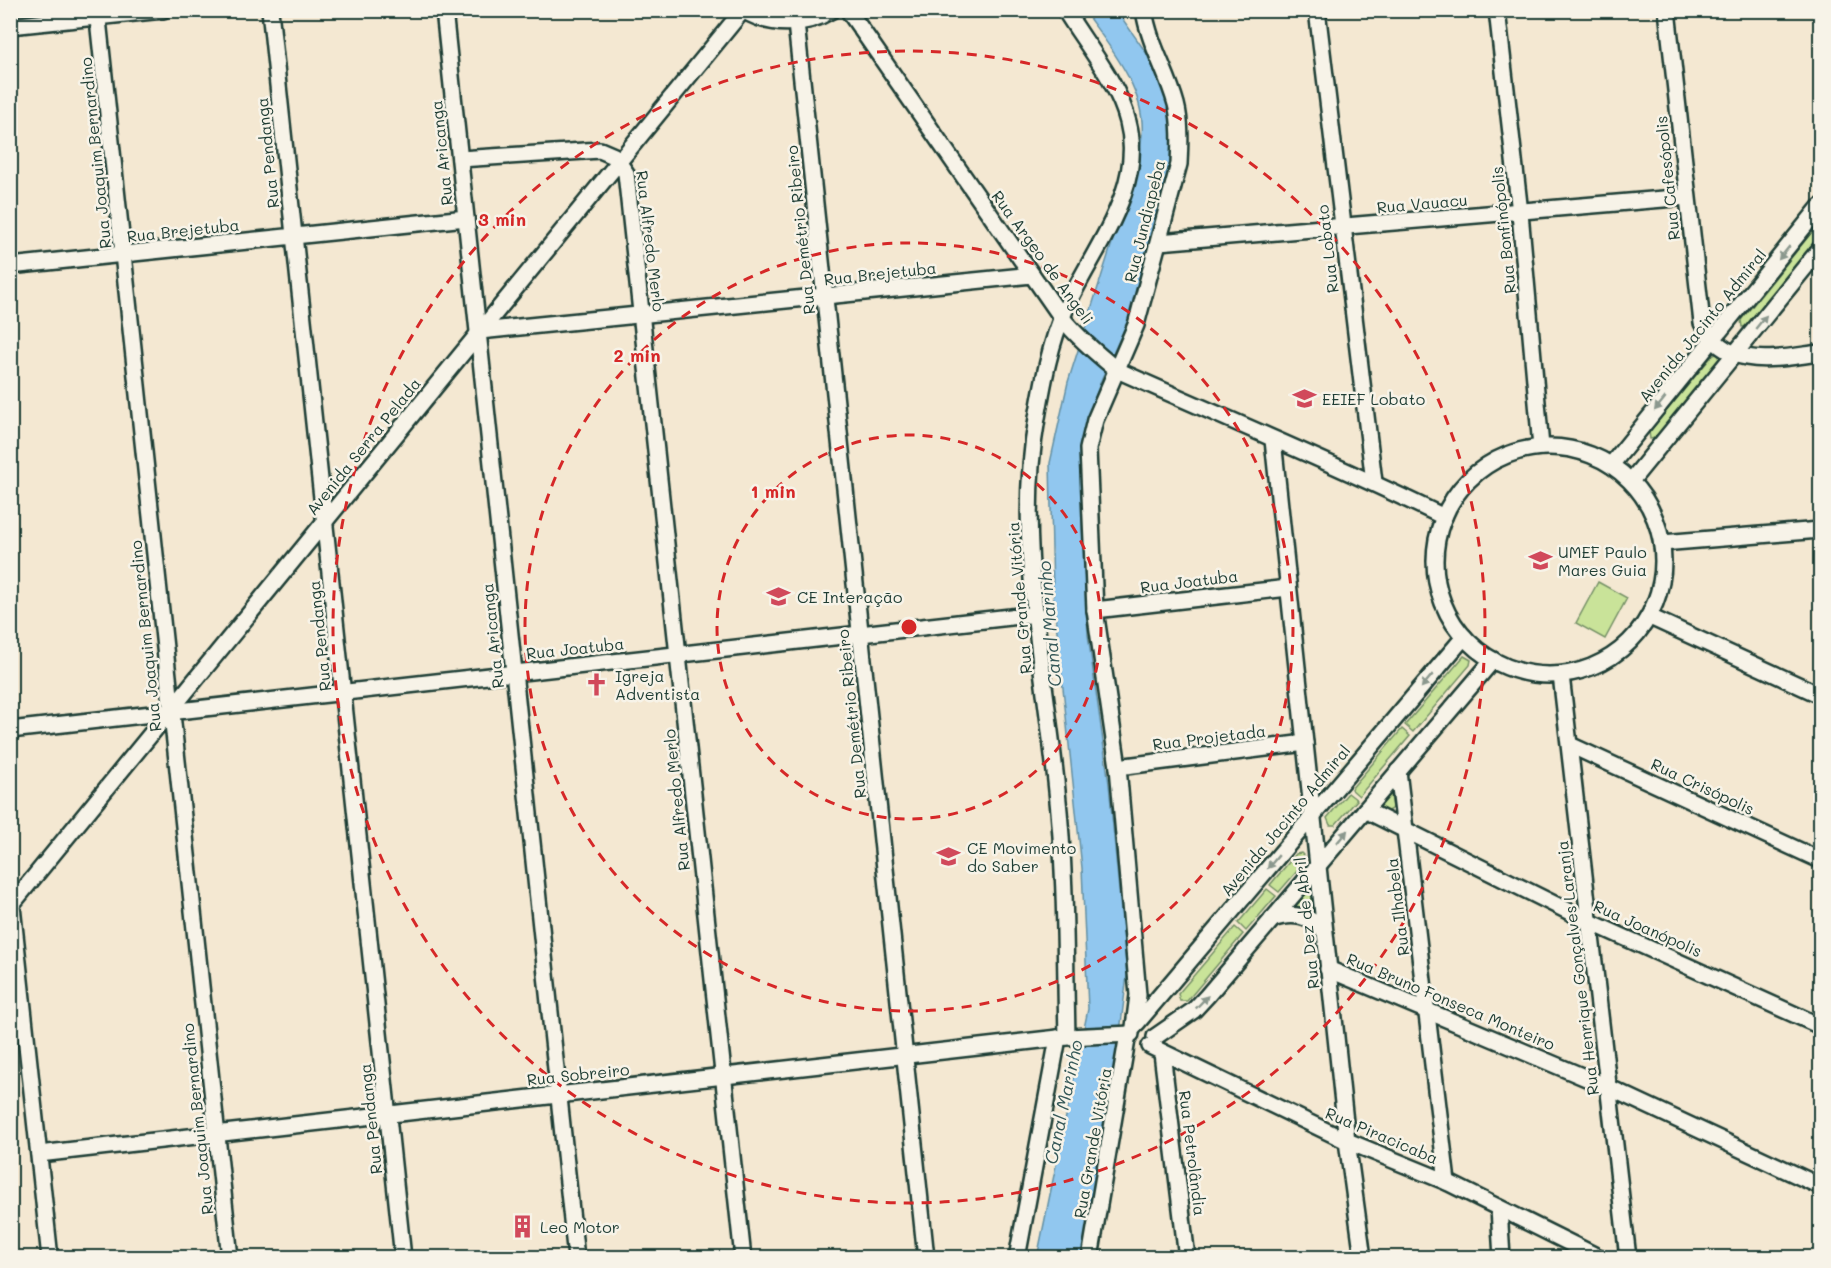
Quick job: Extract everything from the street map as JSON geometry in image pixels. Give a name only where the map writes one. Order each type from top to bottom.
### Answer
[{"type":"street","points":[[14,26],[98,14],[163,10]]},
{"type":"street","name":"Rua Pendanga","points":[[270,10],[403,1257]]},
{"type":"street","name":"Rua Aricanga","points":[[444,10],[576,1257]]},
{"type":"street","points":[[743,10],[764,20],[796,23],[813,20],[832,10]]},
{"type":"street","name":"Avenida Serra Pelada","points":[[11,899],[171,711],[743,10]]},
{"type":"street","name":"Rua Argeo de Angeli","points":[[848,10],[1074,334],[1113,367],[1273,440],[1374,482],[1444,517]]},
{"type":"street","name":"Rua Grande Vitória","points":[[1017,1257],[1068,1037],[1060,817],[1037,614],[1029,519],[1032,452],[1043,390],[1062,318],[1116,213],[1131,149],[1129,125],[1121,100],[1065,10]]},
{"type":"street","name":"Rua Jundiapeba","points":[[1113,367],[1136,325],[1179,164],[1180,138],[1176,105],[1155,56],[1144,10]]},
{"type":"street","name":"Rua Lobato","points":[[1317,10],[1374,482]]},
{"type":"street","name":"Rua Bonfinópolis","points":[[1497,10],[1520,213],[1541,447]]},
{"type":"street","name":"Rua Cafesópolis","points":[[1667,10],[1701,316],[1706,330],[1714,339]]},
{"type":"street","name":"Rua Joaquim Bernardino","points":[[98,14],[230,1257]]},
{"type":"street","name":"Rua Demétrio Ribeiro","points":[[796,23],[927,1257]]},
{"type":"street","points":[[460,159],[600,150],[620,161]]},
{"type":"street","name":"Rua Alfredo Merlo","points":[[620,161],[627,179],[743,1257]]},
{"type":"street","name":"Rua Vauacu","points":[[1159,242],[1688,197]]},
{"type":"street","name":"Avenida Jacinto Admiral","points":[[1611,465],[1821,207]]},
{"type":"street","name":"Rua Brejetuba","points":[[10,266],[466,218]]},
{"type":"street","points":[[1631,482],[1821,249]]},
{"type":"street","name":"Rua Brejetuba","points":[[479,333],[1032,275]]},
{"type":"street","points":[[1714,339],[1735,354],[1753,360],[1821,353]]},
{"type":"street","name":"Rua Grande Vitória","points":[[1090,1257],[1129,1032],[1138,995],[1118,767],[1095,610],[1088,449],[1113,367]]},
{"type":"street","name":"Rua Dez de Abril","points":[[1273,440],[1328,969],[1347,1141],[1363,1257]]},
{"type":"street","points":[[1541,447],[1577,450],[1611,465],[1631,482],[1652,510],[1662,543],[1662,581],[1650,617],[1630,642],[1605,661],[1561,675],[1525,672],[1493,660],[1464,637],[1452,621],[1438,588],[1435,552],[1444,517],[1454,498],[1482,468],[1500,457],[1541,447]]},
{"type":"street","points":[[1662,543],[1821,530]]},
{"type":"street","name":"Rua Joatuba","points":[[1095,610],[1288,588]]},
{"type":"street","name":"Rua Joatuba","points":[[10,730],[1037,614]]},
{"type":"street","points":[[1650,617],[1821,695]]},
{"type":"street","name":"Avenida Jacinto Admiral","points":[[1129,1032],[1464,637]]},
{"type":"street","points":[[1156,1045],[1194,1010],[1493,660]]},
{"type":"street","name":"Rua Henrique Gonçalves Laranja","points":[[1561,675],[1628,1257]]},
{"type":"street","name":"Rua Projetada","points":[[1118,767],[1305,743]]},
{"type":"street","name":"Rua Crisópolis","points":[[1570,745],[1821,860]]},
{"type":"street","name":"Rua Ilhabela","points":[[1398,771],[1447,1182]]},
{"type":"street","name":"Rua Joanópolis","points":[[1365,810],[1588,921],[1821,1026]]},
{"type":"street","points":[[11,899],[50,1257]]},
{"type":"street","points":[[1272,920],[1291,915],[1301,916],[1318,924],[1324,931]]},
{"type":"street","name":"Rua Bruno Fonseca Monteiro","points":[[1328,969],[1610,1088],[1821,1186]]},
{"type":"street","points":[[1138,995],[1153,1002]]},
{"type":"street","name":"Rua Piracicaba","points":[[1129,1032],[1142,1023],[1150,1025],[1156,1045],[1347,1141],[1447,1182],[1600,1257]]},
{"type":"street","name":"Rua Sobreiro","points":[[39,1154],[905,1055],[1129,1032]]},
{"type":"street","name":"Rua Petrolândia","points":[[1156,1045],[1187,1257]]},
{"type":"street","points":[[1499,1208],[1502,1257]]},
{"type":"green space","points":[[1820,222],[1820,236],[1748,326],[1742,327],[1741,320]]},
{"type":"green space","points":[[1716,354],[1720,357],[1719,361],[1656,438],[1650,439],[1649,432]]},
{"type":"green space","points":[[1598,582],[1627,598],[1605,639],[1576,623]]},
{"type":"green space","points":[[1464,656],[1471,660],[1470,665],[1413,732],[1405,725]]},
{"type":"green space","points":[[1402,729],[1410,736],[1359,796],[1351,789]]},
{"type":"green space","points":[[1390,790],[1393,808],[1386,812],[1376,806]]},
{"type":"green space","points":[[1348,793],[1357,800],[1335,825],[1330,825],[1327,818]]},
{"type":"green space","points":[[1301,853],[1305,857],[1305,862],[1279,892],[1270,885],[1296,854]]},
{"type":"green space","points":[[1311,886],[1313,913],[1292,909]]},
{"type":"green space","points":[[1267,889],[1276,896],[1246,931],[1238,923]]},
{"type":"green space","points":[[1235,927],[1243,934],[1187,1001],[1180,1001],[1178,994]]},
{"type":"water","points":[[1084,11],[1117,11],[1152,61],[1174,116],[1177,150],[1139,296],[1102,378],[1087,420],[1082,445],[1082,521],[1088,635],[1109,784],[1127,975],[1117,1056],[1082,1257],[1037,1258],[1088,1009],[1082,868],[1053,593],[1050,463],[1068,382],[1136,167],[1142,135],[1142,118],[1132,85],[1114,53]]},
{"type":"place","name":"EEIEF Lobato","points":[[1304,398]]},
{"type":"place","name":"UMEF Paulo Mares Guia","points":[[1540,560]]},
{"type":"place","name":"CE Interação","points":[[779,596]]},
{"type":"place","name":"Igreja Adventista","points":[[597,684]]},
{"type":"place","name":"CE Movimento do Saber","points":[[949,856]]},
{"type":"place","name":"Leo Motor","points":[[522,1226]]},
{"type":"water label","name":"Canal Marinho","points":[[1049,624]]},
{"type":"water label","name":"Canal Marinho","points":[[1063,1102]]}]
